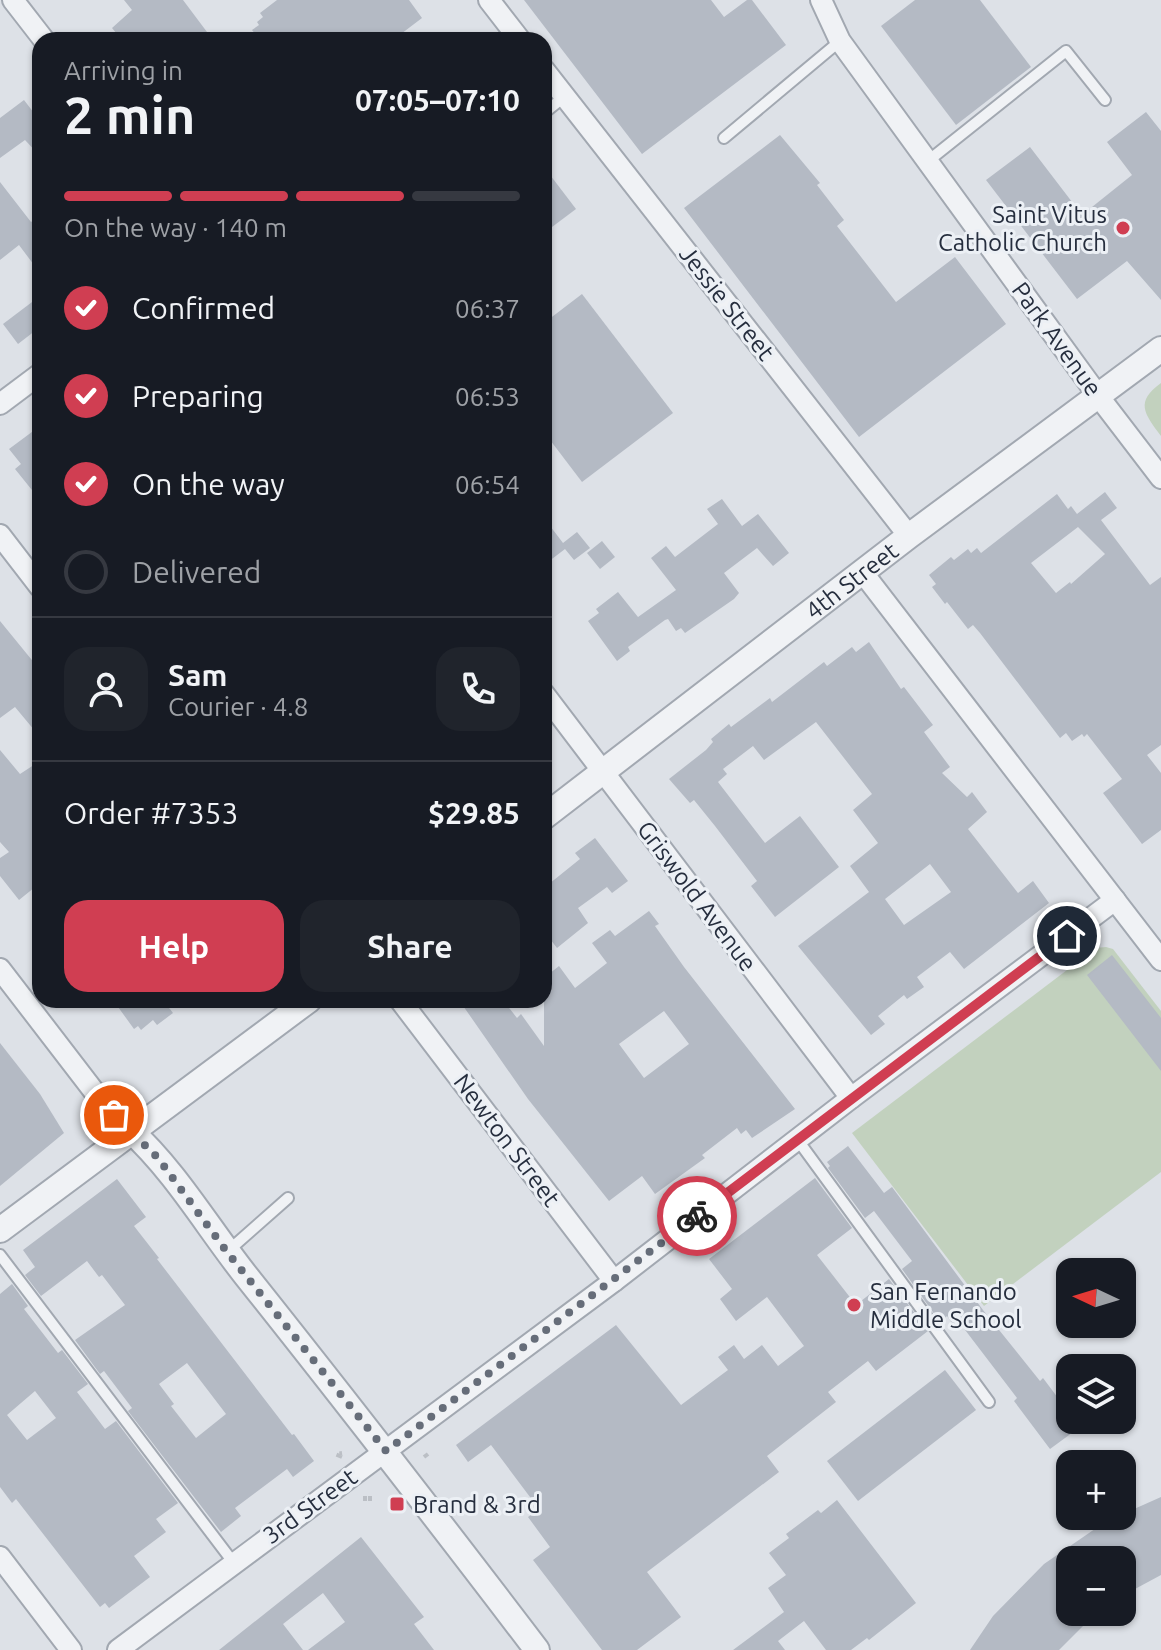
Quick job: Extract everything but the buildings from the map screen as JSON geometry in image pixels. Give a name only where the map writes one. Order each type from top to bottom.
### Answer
[{"type":"street","points":[[13,0],[38,32]]},
{"type":"street","points":[[489,0],[514,32]]},
{"type":"street","name":"Park Avenue","points":[[821,0],[840,41],[1161,478]]},
{"type":"street","name":"Jessie Street","points":[[552,80],[909,536]]},
{"type":"street","name":"4th Street","points":[[552,811],[909,536],[1161,349]]},
{"type":"street","points":[[0,404],[32,380]]},
{"type":"street","points":[[0,535],[32,577]]},
{"type":"street","points":[[863,573],[1161,960]]},
{"type":"street","name":"Griswold Avenue","points":[[552,705],[851,1098]]},
{"type":"street","name":"3rd Street","points":[[118,1650],[614,1281],[796,1139],[1115,900]]},
{"type":"street","points":[[0,969],[106,1107],[158,1158],[227,1252],[386,1451],[537,1650]]},
{"type":"street","points":[[0,1230],[130,1130],[298,1008]]},
{"type":"street","name":"Newton Street","points":[[406,1008],[614,1281]]},
{"type":"street","points":[[0,1557],[71,1650]]},
{"type":"lane","points":[[724,138],[840,41]]},
{"type":"lane","points":[[928,161],[1066,51],[1105,100]]},
{"type":"lane","points":[[552,107],[565,96]]},
{"type":"lane","points":[[796,1139],[989,1402]]},
{"type":"lane","points":[[227,1252],[288,1198]]},
{"type":"lane","points":[[0,1255],[233,1562]]},
{"type":"green space","points":[[1161,383],[1161,436],[1150,421],[1145,402]]},
{"type":"green space","points":[[1096,948],[1113,949],[1161,1011],[1161,1172],[984,1306],[852,1133]]},
{"type":"way so far","points":[[114,1115],[158,1158],[227,1252],[386,1451],[697,1216]]},
{"type":"place","name":"Saint Vitus Catholic Church","points":[[1123,228]]},
{"type":"place","name":"San Fernando Middle School","points":[[854,1305]]},
{"type":"place","name":"Brand & 3rd","points":[[397,1504]]},
{"type":"route","points":[[697,1216],[1067,936]]}]
